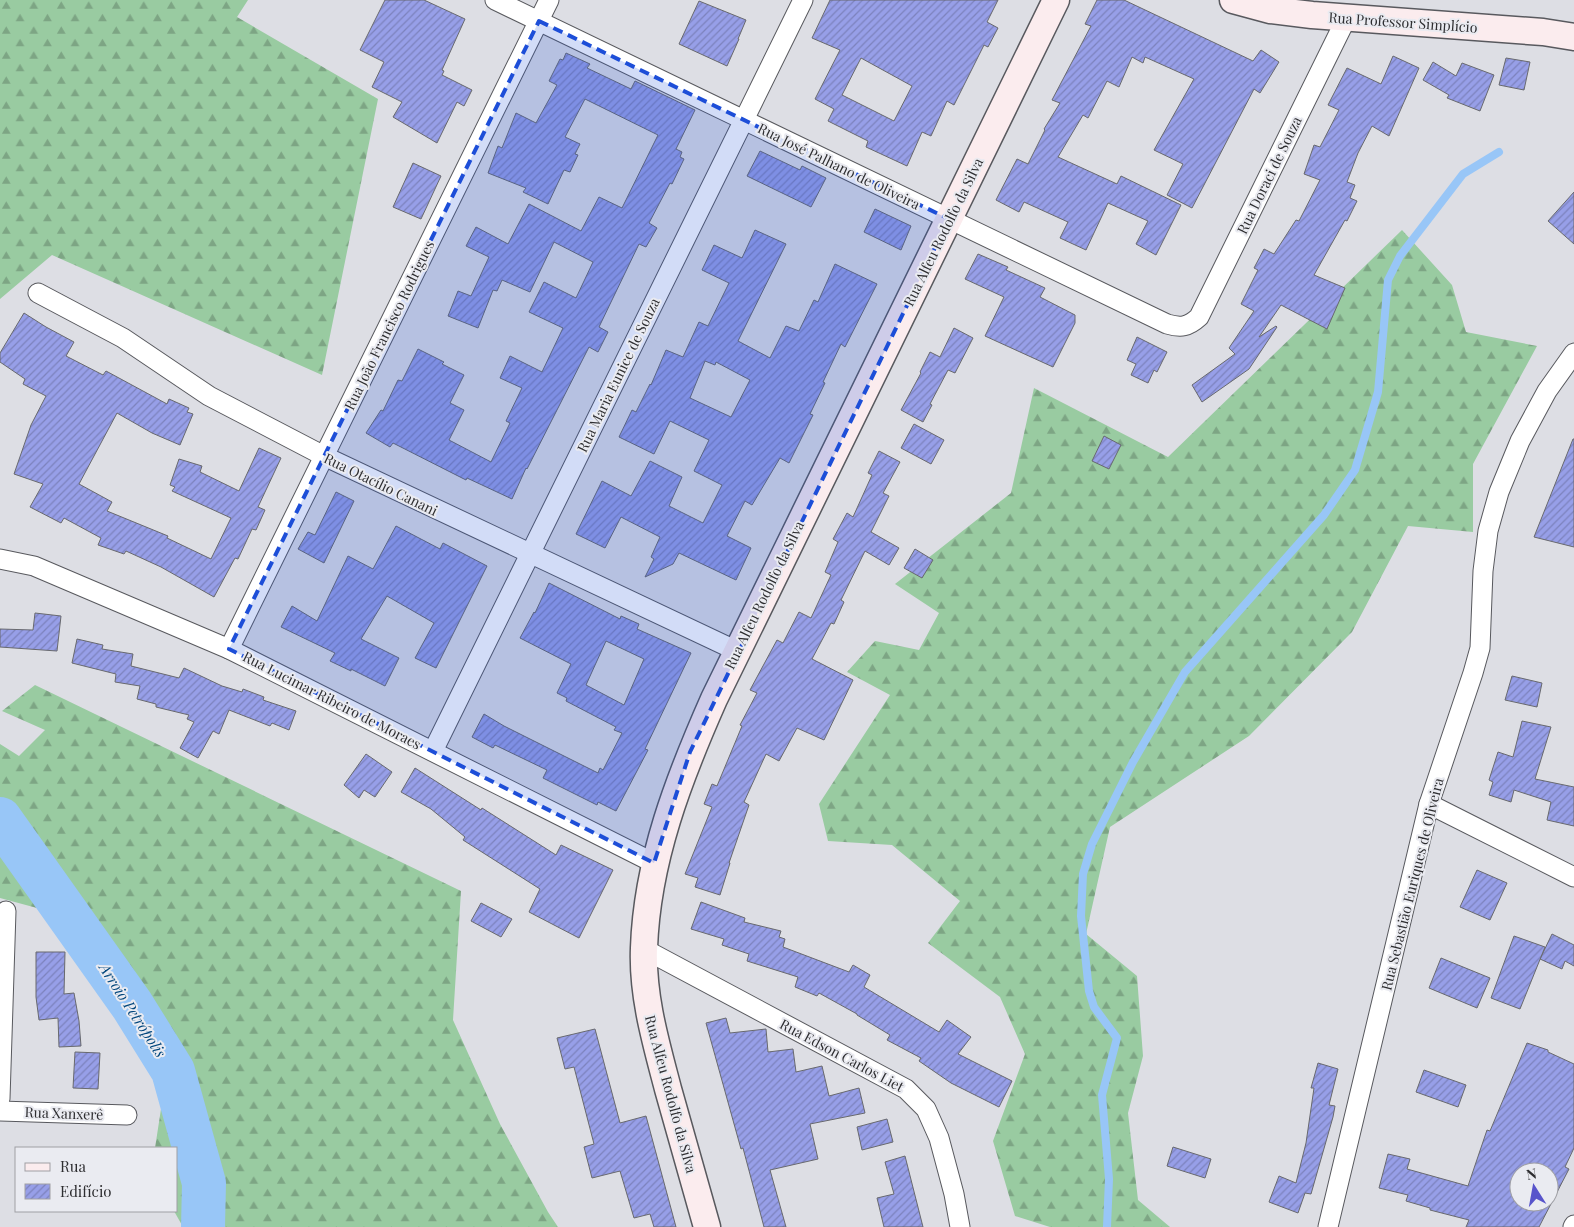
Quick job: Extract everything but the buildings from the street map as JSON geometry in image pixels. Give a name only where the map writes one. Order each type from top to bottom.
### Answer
[{"type":"street","name":"Rua José Palhano de Oliveira","points":[[496,0],[1168,324],[1185,327]]},
{"type":"street","name":"Rua João Francisco Rodrigues","points":[[229,649],[549,0]]},
{"type":"street","name":"Rua Maria Eunice de Souza","points":[[433,751],[803,0]]},
{"type":"street","name":"Rua Alfeu Rodolfo da Silva","points":[[707,1227],[654,1037],[646,990],[644,949],[654,863],[690,752],[714,699],[1056,0]]},
{"type":"street","name":"Rua Professor Simplício","points":[[1233,0],[1270,10],[1312,15],[1543,32],[1574,37]]},
{"type":"street","name":"Rua Doraci de Souza","points":[[1185,327],[1192,324],[1199,317],[1347,17]]},
{"type":"street","name":"Rua Otacílio Canani","points":[[38,293],[123,338],[209,396],[324,456],[737,652]]},
{"type":"street","name":"Rua Sebastião Euriques de Oliveira","points":[[1335,1225],[1429,804],[1474,673],[1480,648],[1483,571],[1488,532],[1499,492],[1520,441],[1547,391],[1574,353]]},
{"type":"street","name":"Rua Lucimar Ribeiro de Moraes","points":[[0,559],[34,566],[229,649],[654,863]]},
{"type":"street","points":[[1429,804],[1574,877]]},
{"type":"street","points":[[0,1099],[6,911]]},
{"type":"street","name":"Rua Edson Carlos Liet","points":[[644,949],[906,1089],[926,1109],[939,1138],[954,1194],[960,1227]]},
{"type":"street","name":"Rua Xanxerê","points":[[0,1111],[128,1116]]},
{"type":"highlighted area","points":[[539,21],[949,219],[690,752],[654,863],[229,649]]},
{"type":"green space","points":[[0,0],[248,0],[237,17],[378,99],[322,375],[52,255],[0,299]]},
{"type":"green space","points":[[1402,230],[1452,285],[1466,332],[1537,346],[1473,464],[1473,532],[1408,526],[1352,632],[1249,736],[1110,827],[1086,934],[1137,976],[1143,1056],[1128,1113],[1138,1200],[1170,1227],[1050,1227],[1015,1216],[993,1141],[1025,1054],[1000,997],[928,943],[960,901],[892,845],[828,841],[819,804],[890,695],[847,672],[875,641],[919,650],[939,613],[895,584],[1011,493],[1034,388],[1168,457]]},
{"type":"green space","points":[[35,685],[461,891],[453,1020],[500,1124],[558,1227],[183,1227],[175,1212],[178,1212],[178,1147],[155,1147],[165,1083],[48,911],[0,898],[0,744],[19,756],[45,730],[2,711]]},
{"type":"waterway","points":[[1107,1227],[1109,1179],[1102,1095],[1117,1038],[1094,1007],[1089,991],[1081,916],[1083,874],[1092,844],[1133,762],[1185,672],[1324,515],[1355,470],[1378,392],[1388,280],[1400,256],[1463,174],[1499,152]]},
{"type":"waterway","name":"Arroio Petrópolis","points":[[0,819],[132,1005],[173,1071],[204,1183],[203,1227]]}]
